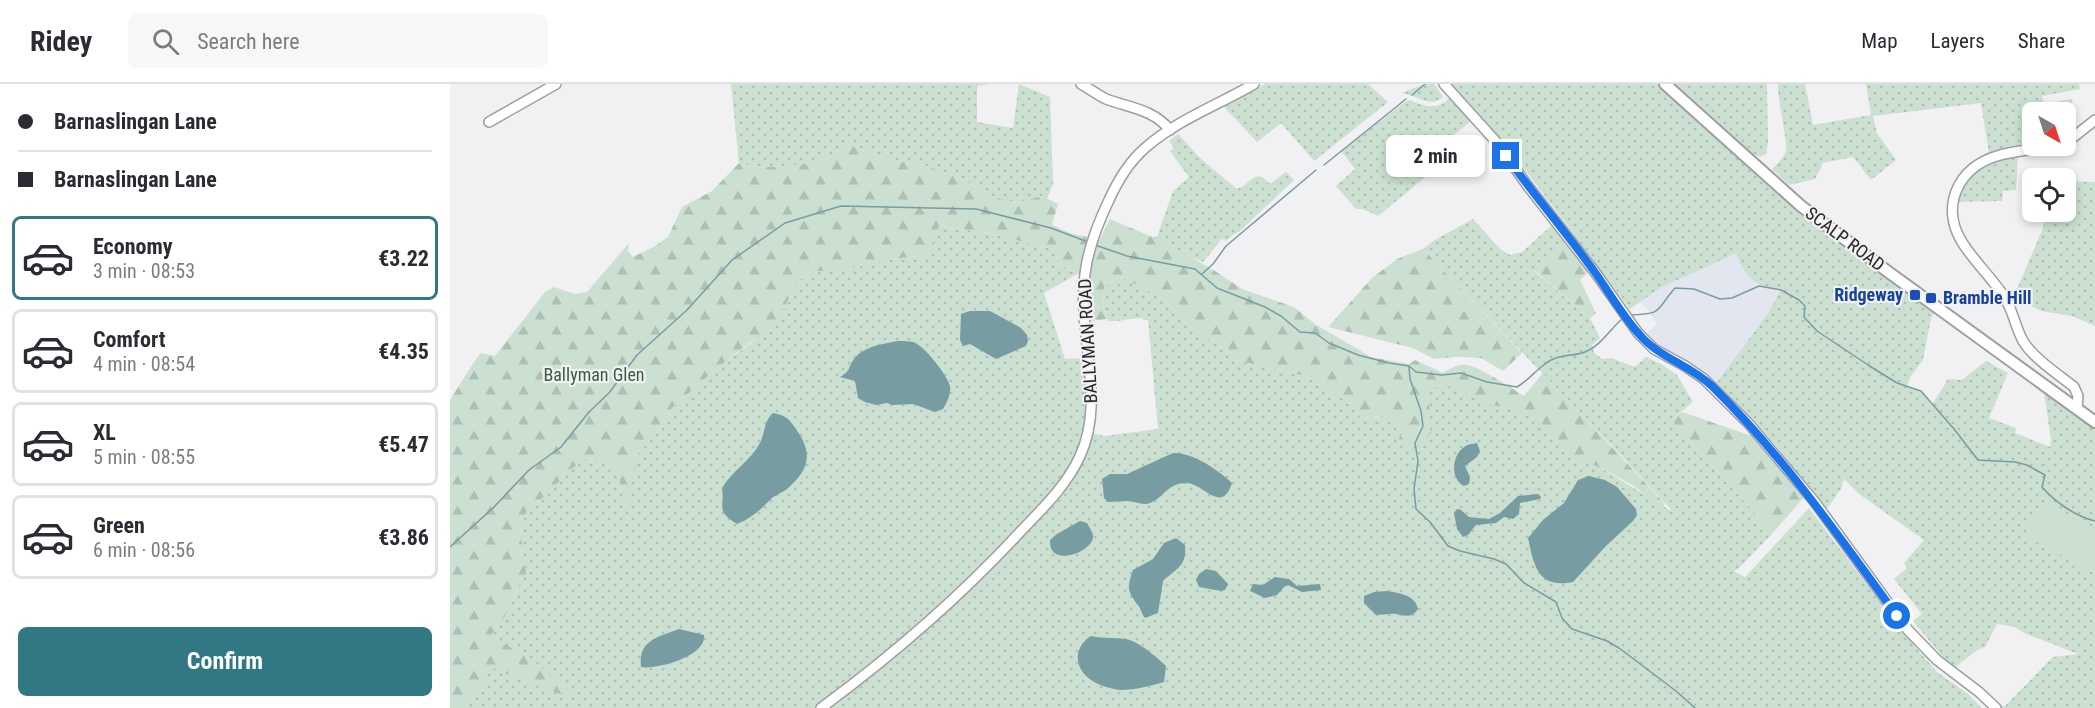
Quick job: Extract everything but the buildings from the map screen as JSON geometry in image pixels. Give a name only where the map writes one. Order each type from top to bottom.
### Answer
[{"type":"main road","name":"SCALP ROAD","points":[[1665,84],[1800,206],[2095,422]]},
{"type":"street","points":[[489,122],[556,84]]},
{"type":"street","points":[[1081,84],[1104,98],[1157,116],[1170,130]]},
{"type":"street","name":"BALLYMAN ROAD","points":[[821,708],[852,686],[983,572],[1070,476],[1081,455],[1092,409],[1083,303],[1087,254],[1094,232],[1125,170],[1146,147],[1170,130],[1254,84]]},
{"type":"street","points":[[1443,84],[1499,145],[1638,333],[1654,349],[1704,379],[1749,424],[1814,501],[1908,630],[1955,676],[1979,692],[1996,708]]},
{"type":"street","points":[[2076,135],[2095,120]]},
{"type":"street","points":[[2022,151],[1998,155],[1985,160],[1957,187],[1951,213],[1961,241],[2007,298],[2029,350],[2074,387],[2079,396],[2077,409]]},
{"type":"shaded area","points":[[1737,253],[1742,268],[1759,286],[1781,290],[1766,316],[1715,385],[1644,336],[1657,324],[1647,308],[1640,302],[1660,288]]},
{"type":"green space","points":[[731,84],[989,84],[977,86],[977,122],[1013,128],[1019,84],[1050,97],[1053,184],[1047,199],[1042,196],[1017,203],[994,197],[964,180],[924,165],[890,160],[851,145],[824,158],[802,164],[768,167],[739,163]]},
{"type":"green space","points":[[1265,84],[1368,84],[1388,102],[1314,161],[1281,123],[1257,142],[1224,107]]},
{"type":"green space","points":[[1425,84],[1434,84],[1443,97],[1433,102],[1401,93]]},
{"type":"green space","points":[[1451,84],[1660,84],[1800,214],[1935,312],[1931,318],[1923,360],[1910,377],[1907,387],[1921,391],[1932,405],[1948,379],[1962,380],[1986,361],[2008,373],[1989,418],[2016,428],[2015,433],[2050,447],[2044,392],[2095,428],[2095,708],[2001,708],[1991,698],[2004,707],[2053,657],[2078,654],[2024,633],[2015,627],[1997,624],[1985,647],[1977,650],[1953,669],[1913,621],[1922,614],[1894,579],[1907,568],[1904,563],[1924,540],[1859,494],[1844,479],[1841,489],[1826,510],[1778,448],[1715,385],[1766,316],[1781,290],[1763,286],[1750,278],[1744,271],[1737,253],[1660,288],[1630,309],[1529,175]]},
{"type":"green space","points":[[1672,84],[1767,84],[1768,143],[1766,154],[1760,157],[1755,155],[1700,111]]},
{"type":"green space","points":[[1778,84],[1805,84],[1813,125],[1871,115],[1866,84],[2079,84],[2080,89],[2042,96],[2044,102],[2022,102],[2022,145],[1989,153],[1981,103],[1873,116],[1877,133],[1896,160],[1871,180],[1853,157],[1822,163],[1815,179],[1789,185],[1772,169],[1781,160],[1786,150]]},
{"type":"green space","points":[[1449,99],[1471,121],[1424,159],[1433,171],[1378,216],[1363,209],[1356,209],[1336,186],[1355,169],[1341,151],[1405,102],[1410,100],[1426,106],[1435,106]]},
{"type":"green space","points":[[2072,99],[2072,102],[2055,102]]},
{"type":"green space","points":[[1178,134],[1201,159],[1237,189],[1256,176],[1260,176],[1270,184],[1286,172],[1294,180],[1240,231],[1226,241],[1222,239],[1203,262],[1163,246],[1151,245],[1154,237],[1157,237],[1173,191],[1189,177],[1170,151],[1174,148],[1169,141]]},
{"type":"green space","name":"Ballyman Glen","points":[[851,145],[890,160],[924,165],[964,180],[994,197],[1017,203],[1042,196],[1058,204],[1052,225],[1073,234],[1100,239],[1110,219],[1162,241],[1242,289],[1294,307],[1315,324],[1371,357],[1409,364],[1415,360],[1443,373],[1460,365],[1471,366],[1524,396],[1543,373],[1665,504],[1661,508],[1634,486],[1601,468],[1580,460],[1552,436],[1539,421],[1526,413],[1484,405],[1458,386],[1425,388],[1429,404],[1431,432],[1423,443],[1409,451],[1398,441],[1404,429],[1393,421],[1377,417],[1357,419],[1364,414],[1357,407],[1305,376],[1235,360],[1234,355],[1190,327],[1160,296],[1120,277],[1104,287],[1103,307],[1107,319],[1091,321],[1089,278],[1059,263],[1053,249],[988,233],[939,226],[928,255],[882,260],[868,267],[812,271],[797,282],[781,314],[772,326],[717,368],[672,408],[660,429],[637,455],[626,515],[621,483],[609,461],[587,458],[567,472],[549,493],[527,510],[520,529],[526,575],[505,616],[490,637],[528,656],[571,692],[566,697],[488,666],[488,681],[465,702],[466,708],[450,708],[450,400],[476,359],[481,353],[495,356],[545,292],[554,287],[575,294],[587,292],[629,243],[628,251],[633,257],[668,237],[682,207],[712,191],[739,163],[768,167],[802,164],[824,158]]},
{"type":"green space","points":[[2018,156],[2016,190],[2003,191],[2002,201],[1955,202],[1967,182],[1979,169],[1995,161]]},
{"type":"green space","points":[[2076,181],[2095,182],[2095,326],[2072,316],[2041,311],[2027,304],[2017,289],[2044,222],[2076,222]]},
{"type":"green space","points":[[1473,219],[1500,249],[1510,255],[1522,252],[1553,224],[1567,242],[1534,271],[1590,318],[1600,338],[1592,345],[1594,353],[1602,359],[1611,358],[1635,367],[1646,357],[1677,375],[1693,402],[1671,420],[1773,533],[1734,571],[1745,577],[1809,508],[1905,635],[1937,672],[1968,694],[1982,708],[450,708],[450,604],[505,616],[525,575],[520,529],[527,510],[549,493],[567,472],[587,458],[609,461],[637,455],[660,429],[672,408],[717,368],[750,344],[781,314],[797,282],[812,271],[868,267],[882,260],[927,255],[939,226],[988,233],[1053,249],[1060,264],[1077,274],[1044,293],[1065,359],[1086,358],[1090,433],[1105,436],[1158,429],[1148,320],[1142,318],[1108,321],[1103,307],[1104,287],[1120,277],[1160,296],[1190,327],[1234,355],[1235,360],[1305,376],[1357,407],[1364,414],[1359,418],[1390,417],[1405,430],[1409,451],[1417,384],[1487,382],[1510,386],[1601,468],[1673,512],[1423,249]]},
{"type":"green space","points":[[1567,242],[1589,271],[1580,280],[1596,313],[1590,318],[1534,270]]},
{"type":"green space","points":[[1423,249],[1522,353],[1503,371],[1481,358],[1434,359],[1413,348],[1328,327],[1372,278],[1397,259]]},
{"type":"green space","points":[[1682,412],[1752,436],[1804,497],[1773,533],[1671,420]]},
{"type":"green space","points":[[2049,506],[2095,530],[2095,573],[2027,537],[2027,530],[2040,507]]},
{"type":"water","points":[[970,311],[990,311],[1021,328],[1027,335],[1026,346],[996,359],[970,344],[963,346],[960,340],[961,314]]},
{"type":"water","points":[[898,341],[918,344],[935,361],[950,386],[943,409],[935,412],[913,404],[876,405],[865,402],[858,398],[855,381],[840,377],[863,351]]},
{"type":"water","points":[[773,413],[788,419],[793,424],[806,449],[806,463],[794,483],[737,524],[723,512],[722,488],[756,449]]},
{"type":"water","points":[[1477,443],[1480,451],[1477,457],[1465,466],[1470,477],[1469,484],[1464,486],[1456,478],[1455,462],[1459,452],[1470,444]]},
{"type":"water","points":[[1173,453],[1189,455],[1220,473],[1232,483],[1228,492],[1223,497],[1218,497],[1187,483],[1175,485],[1147,504],[1127,501],[1108,502],[1104,498],[1102,479],[1110,474],[1127,474]]},
{"type":"water","points":[[1589,476],[1605,480],[1617,487],[1636,509],[1637,515],[1573,582],[1552,582],[1545,579],[1536,566],[1528,538],[1543,520],[1564,503],[1578,480]]},
{"type":"water","points":[[1538,494],[1540,499],[1520,503],[1519,514],[1513,519],[1504,517],[1496,523],[1476,525],[1468,535],[1463,537],[1457,529],[1454,513],[1457,509],[1469,517],[1489,519],[1500,513],[1518,496]]},
{"type":"water","points":[[1080,521],[1087,523],[1091,530],[1093,536],[1091,542],[1079,552],[1071,555],[1056,554],[1051,549],[1050,540]]},
{"type":"water","points":[[1176,538],[1185,545],[1183,562],[1163,581],[1158,613],[1145,618],[1130,592],[1129,585],[1133,570],[1153,559],[1164,543]]},
{"type":"water","points":[[1206,569],[1216,571],[1228,584],[1225,590],[1199,587],[1196,580],[1199,574]]},
{"type":"water","points":[[1275,577],[1289,579],[1297,586],[1320,584],[1321,590],[1302,592],[1288,585],[1277,595],[1265,598],[1250,591],[1253,584],[1263,585]]},
{"type":"water","points":[[1387,591],[1410,598],[1418,609],[1409,616],[1376,615],[1364,603],[1364,596]]},
{"type":"water","points":[[679,629],[704,635],[703,643],[690,655],[680,660],[658,666],[641,667],[641,658],[646,645],[657,637]]},
{"type":"water","points":[[1091,636],[1125,639],[1140,645],[1166,666],[1164,682],[1137,689],[1121,690],[1093,681],[1082,671],[1078,660],[1079,649]]},
{"type":"waterway","points":[[1412,95],[1425,84]]},
{"type":"waterway","points":[[1324,165],[1406,99]]},
{"type":"waterway","points":[[1202,274],[1213,264],[1226,246],[1316,170]]},
{"type":"waterway","points":[[450,547],[493,508],[529,470],[561,447],[589,412],[609,393],[637,355],[687,310],[732,260],[785,223],[841,206],[976,209],[1051,228],[1088,242]]},
{"type":"waterway","points":[[1095,245],[1127,256],[1195,269],[1217,288],[1265,307],[1281,316],[1300,332],[1315,333],[1329,343],[1358,355],[1409,366],[1416,372],[1442,375],[1461,373],[1487,382],[1517,387],[1550,361],[1591,349],[1601,342],[1623,318]]},
{"type":"waterway","points":[[1630,315],[1649,314],[1658,310],[1675,288],[1694,289],[1720,299],[1732,298],[1759,286],[1781,290],[1805,306],[1804,317],[1817,331],[1897,383],[1921,391],[1978,460],[2027,465],[2045,475],[2042,487],[2053,498],[2073,512],[2095,521]]},
{"type":"waterway","points":[[1409,367],[1423,426],[1415,443],[1418,461],[1414,489],[1416,509],[1430,522],[1448,546],[1506,564],[1524,583],[1556,602],[1562,618],[1572,629],[1607,641],[1619,648],[1695,708]]},
{"type":"place","name":"Ridgeway","points":[[1915,295]]},
{"type":"place","name":"Bramble Hill","points":[[1931,298]]},
{"type":"route","points":[[1506,156],[1561,226],[1638,333],[1662,355],[1685,366],[1704,379],[1749,424],[1814,501],[1897,616]]}]
